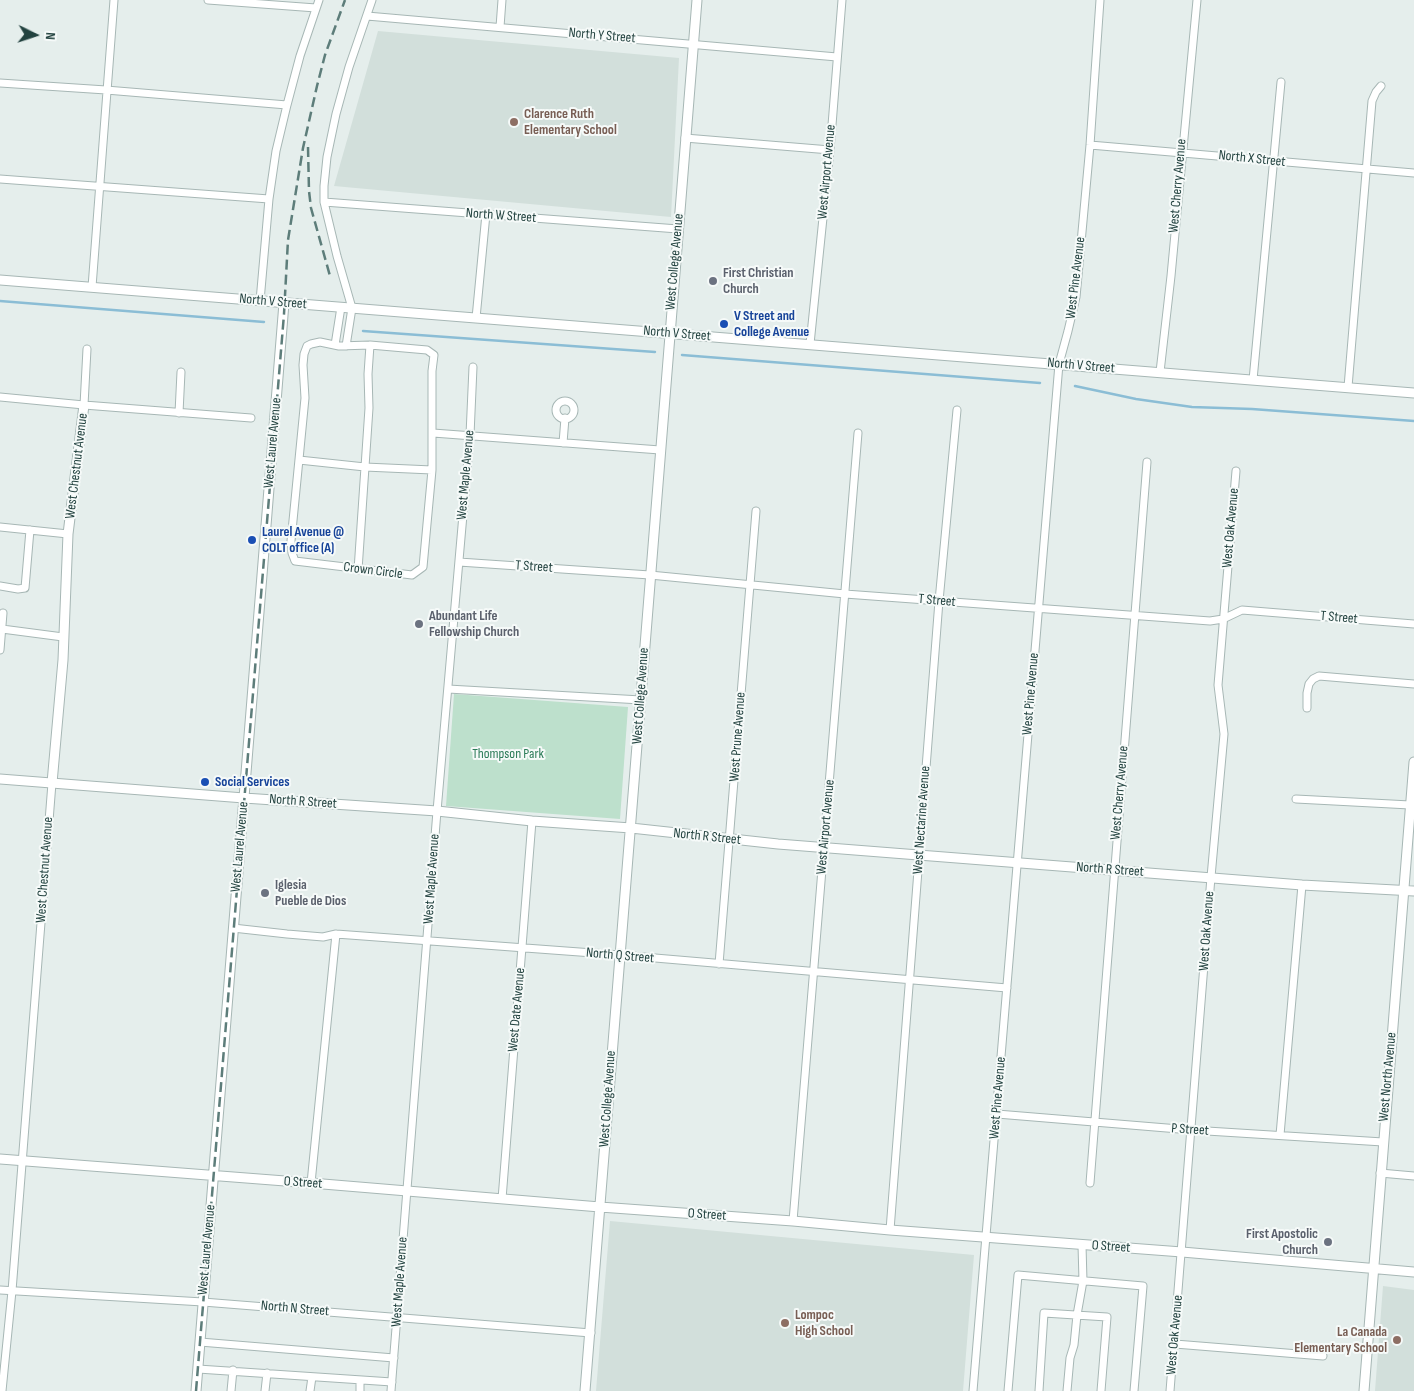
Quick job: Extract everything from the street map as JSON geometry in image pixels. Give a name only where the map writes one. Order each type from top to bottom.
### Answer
[{"type":"street","points":[[92,287],[114,0]]},
{"type":"street","points":[[208,0],[316,8]]},
{"type":"street","points":[[260,301],[269,199],[276,151],[300,56],[319,0]]},
{"type":"street","points":[[346,346],[352,308],[324,202],[327,157],[349,67],[372,0]]},
{"type":"street","points":[[500,26],[502,0]]},
{"type":"street","name":"West College Avenue","points":[[585,1391],[697,0]]},
{"type":"street","name":"West Airport Avenue","points":[[810,344],[830,150],[842,0]]},
{"type":"street","name":"West Pine Avenue","points":[[973,1391],[1058,364],[1076,297],[1090,145],[1100,0]]},
{"type":"street","name":"West Cherry Avenue","points":[[1160,372],[1197,0]]},
{"type":"street","name":"North Y Street","points":[[367,16],[500,26],[837,57]]},
{"type":"street","points":[[0,82],[287,105]]},
{"type":"street","points":[[1253,380],[1281,82]]},
{"type":"street","points":[[1348,387],[1372,101],[1381,86]]},
{"type":"street","points":[[685,138],[830,150]]},
{"type":"street","name":"North X Street","points":[[1090,145],[1414,173]]},
{"type":"street","points":[[0,178],[269,199]]},
{"type":"street","name":"North W Street","points":[[324,202],[678,229]]},
{"type":"street","points":[[476,318],[486,214]]},
{"type":"street","name":"North V Street","points":[[0,280],[1414,393]]},
{"type":"street","name":"West Laurel Avenue","points":[[196,1391],[284,302]]},
{"type":"street","points":[[335,345],[341,307]]},
{"type":"street","name":"Crown Circle","points":[[320,342],[335,345],[370,345],[427,350],[434,355],[432,371],[432,470],[423,567],[412,575],[295,561],[292,553],[291,541],[306,398],[303,365],[305,350],[311,344],[320,342]]},
{"type":"street","points":[[358,570],[369,408],[368,374],[370,345]]},
{"type":"street","name":"West Chestnut Avenue","points":[[2,1391],[12,1291],[62,669],[68,534],[84,405],[88,349]]},
{"type":"street","name":"West Maple Avenue","points":[[391,1391],[437,812],[470,435],[473,367]]},
{"type":"street","points":[[179,413],[182,372]]},
{"type":"street","points":[[0,397],[251,418]]},
{"type":"street","name":"West Nectarine Avenue","points":[[890,1230],[939,601],[956,410]]},
{"type":"street","points":[[563,443],[565,418]]},
{"type":"street","points":[[432,433],[660,450]]},
{"type":"street","name":"West Airport Avenue","points":[[793,1220],[858,433]]},
{"type":"street","points":[[299,460],[365,467],[432,470]]},
{"type":"street","name":"West Cherry Avenue","points":[[1090,1183],[1147,462]]},
{"type":"street","name":"West Oak Avenue","points":[[1170,1391],[1224,734],[1218,685],[1236,471]]},
{"type":"street","name":"West Prune Avenue","points":[[720,964],[756,511]]},
{"type":"street","points":[[0,527],[68,534]]},
{"type":"street","points":[[0,586],[18,589],[25,588],[30,530]]},
{"type":"street","name":"T Street","points":[[459,562],[650,575],[845,594],[1210,621],[1223,619],[1242,610],[1414,624]]},
{"type":"street","points":[[0,650],[3,613]]},
{"type":"street","points":[[2,629],[63,637]]},
{"type":"street","points":[[1307,708],[1309,684],[1319,676],[1414,684]]},
{"type":"street","points":[[448,689],[641,700]]},
{"type":"street","name":"West North Avenue","points":[[1364,1391],[1414,762]]},
{"type":"street","name":"North R Street","points":[[0,779],[630,828],[730,840],[1302,885],[1414,891]]},
{"type":"street","points":[[1296,798],[1410,805]]},
{"type":"street","name":"West Date Avenue","points":[[502,1199],[532,821]]},
{"type":"street","points":[[1280,1135],[1302,885]]},
{"type":"street","name":"North Q Street","points":[[233,928],[323,937],[336,934],[620,955],[1007,988]]},
{"type":"street","points":[[311,1183],[336,934]]},
{"type":"street","name":"P Street","points":[[997,1114],[1094,1123],[1383,1142]]},
{"type":"street","name":"O Street","points":[[0,1159],[600,1207],[793,1220],[985,1238],[1182,1252],[1414,1272]]},
{"type":"street","points":[[1380,1173],[1414,1176]]},
{"type":"street","points":[[1067,1391],[1070,1358],[1074,1344],[1083,1281],[1082,1245]]},
{"type":"street","points":[[1008,1391],[1018,1275],[1143,1286],[1134,1391]]},
{"type":"street","name":"North N Street","points":[[0,1290],[203,1302],[591,1333]]},
{"type":"street","points":[[1038,1391],[1044,1312],[1107,1317],[1102,1391]]},
{"type":"street","points":[[200,1342],[394,1358]]},
{"type":"street","points":[[1175,1344],[1323,1356]]},
{"type":"street","points":[[198,1369],[392,1382]]},
{"type":"street","points":[[231,1391],[233,1370]]},
{"type":"street","points":[[266,1373],[266,1391]]},
{"type":"street","points":[[310,1391],[312,1377]]},
{"type":"street","points":[[360,1380],[360,1391]]},
{"type":"shaded area","name":"Clarence Ruth Elementary School","points":[[378,31],[679,58],[671,217],[334,186]]},
{"type":"shaded area","name":"Lompoc High School","points":[[610,1221],[974,1255],[963,1391],[596,1391]]},
{"type":"shaded area","name":"La Canada Elementary School","points":[[1383,1286],[1414,1290],[1414,1391],[1375,1391]]},
{"type":"green space","name":"Thompson Park","points":[[454,694],[628,707],[620,819],[446,806]]},
{"type":"waterway","points":[[0,301],[264,322]]},
{"type":"waterway","points":[[363,331],[655,352]]},
{"type":"waterway","points":[[682,355],[1040,383]]},
{"type":"waterway","points":[[1075,386],[1136,399],[1192,407],[1252,409],[1414,421]]},
{"type":"railway","points":[[196,1391],[284,314],[288,240],[303,148],[317,86],[325,55],[345,0]]},
{"type":"railway","points":[[308,147],[311,208],[330,276]]},
{"type":"place","name":"Clarence Ruth Elementary School","points":[[514,122]]},
{"type":"place","name":"First Christian Church","points":[[713,281]]},
{"type":"place","name":"V Street and College Avenue","points":[[724,324]]},
{"type":"place","name":"Laurel Avenue @ COLT office (A)","points":[[252,540]]},
{"type":"place","name":"Abundant Life Fellowship Church","points":[[419,624]]},
{"type":"place","name":"Social Services","points":[[205,782]]},
{"type":"place","name":"Iglesia Pueble de Dios","points":[[265,893]]},
{"type":"place","name":"First Apostolic Church","points":[[1328,1242]]},
{"type":"place","name":"Lompoc High School","points":[[785,1323]]},
{"type":"place","name":"La Canada Elementary School","points":[[1397,1340]]}]
